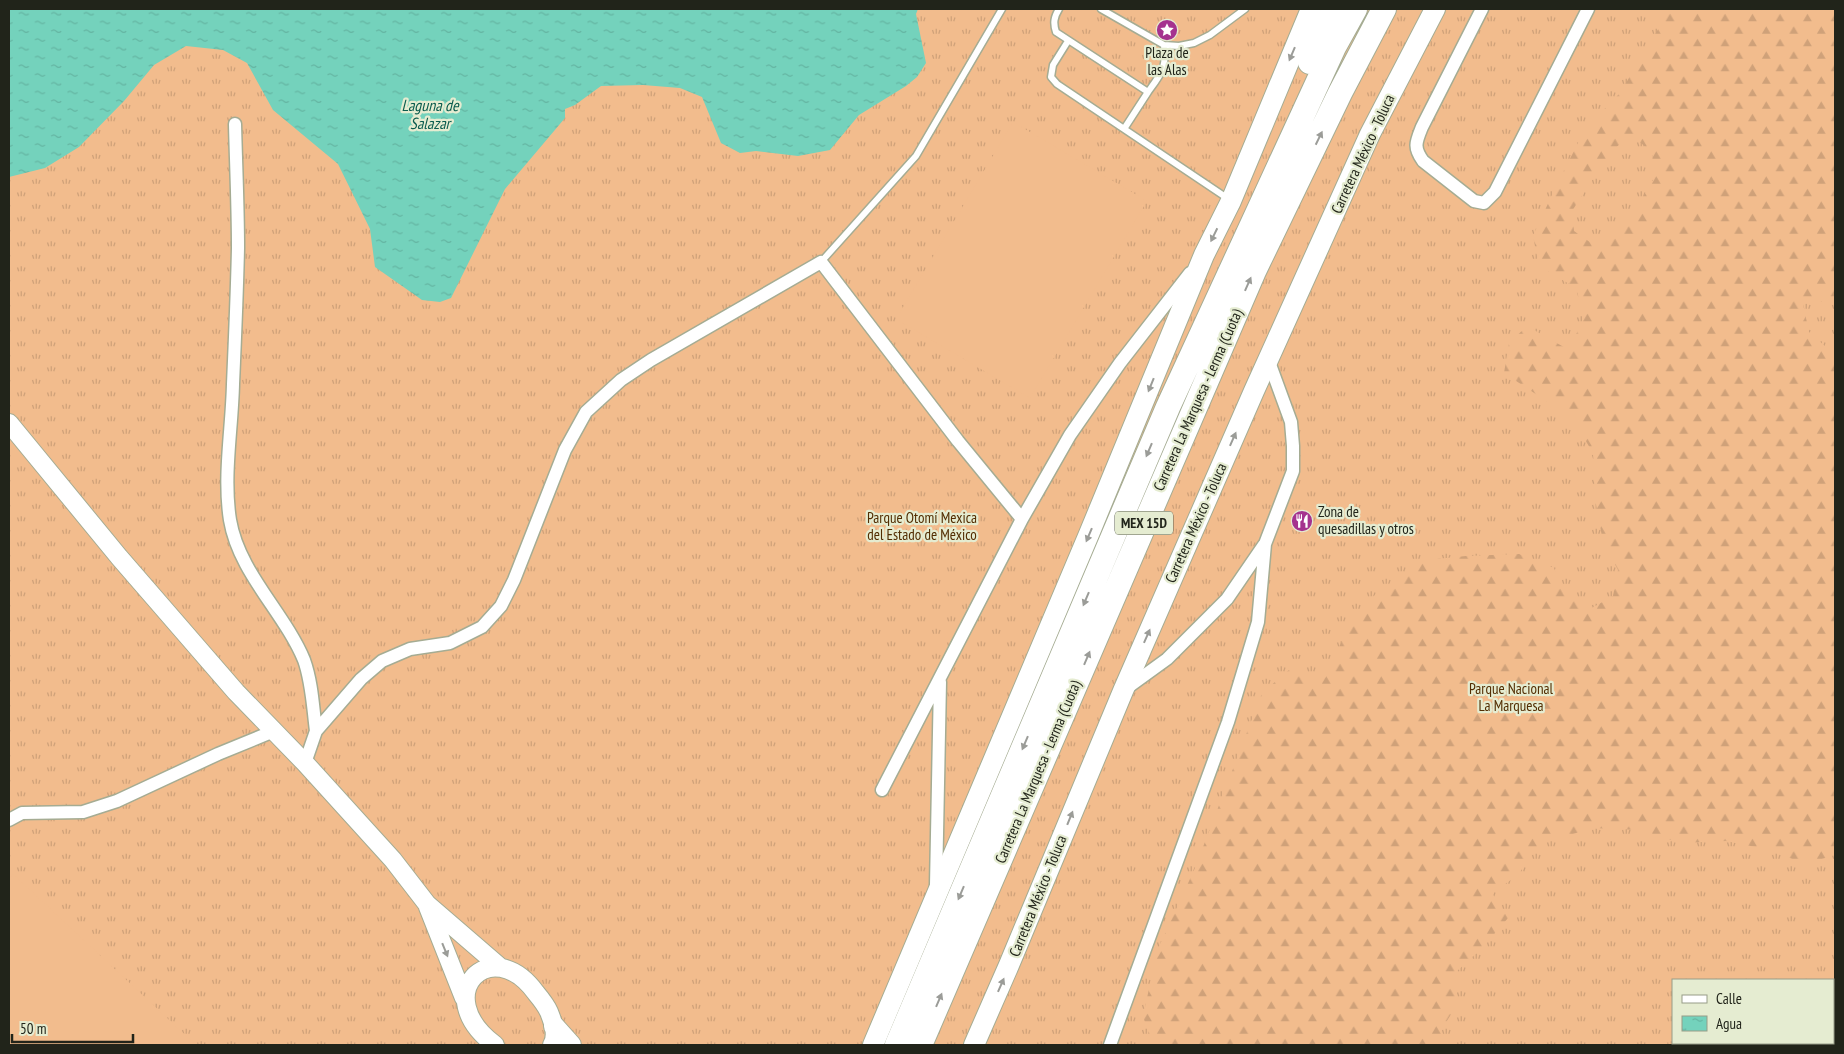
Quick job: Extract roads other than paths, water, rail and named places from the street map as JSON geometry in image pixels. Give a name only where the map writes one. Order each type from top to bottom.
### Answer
[{"type":"highway","points":[[1168,406],[1196,314],[1334,9]]},
{"type":"highway","name":"Carretera La Marquesa - Lerma (Cuota)","points":[[897,1045],[1168,406],[1321,74],[1354,9]]},
{"type":"highway","name":"Carretera La Marquesa - Lerma (Cuota)","points":[[920,1045],[1254,271],[1340,94],[1384,9]]},
{"type":"main road","points":[[873,1045],[936,899],[1204,255],[1231,201],[1311,9]]},
{"type":"main road","name":"Carretera México - Toluca","points":[[974,1045],[1122,691],[1268,359],[1370,134],[1435,9]]},
{"type":"main road","points":[[9,423],[119,557],[236,692],[305,763],[393,860],[427,904],[500,967],[518,975],[530,984],[548,1009],[553,1035],[571,1045]]},
{"type":"main road","points":[[427,904],[464,998],[468,1016],[480,1032],[495,1045]]},
{"type":"main road","points":[[464,998],[468,985],[475,975],[485,968],[500,967]]},
{"type":"street","points":[[1482,9],[1422,126],[1416,142],[1417,153],[1423,161],[1479,203],[1490,200],[1495,192],[1588,9]]},
{"type":"street","points":[[235,124],[238,248],[233,391],[227,485],[230,522],[239,550],[304,661],[310,686],[316,731]]},
{"type":"street","points":[[882,790],[1022,519],[1070,435],[1120,363],[1204,255]]},
{"type":"street","points":[[305,763],[316,731],[361,679],[382,661],[410,649],[450,642],[482,626],[501,606],[514,580],[564,450],[586,412],[620,380],[651,360],[821,262],[958,441],[1022,519]]},
{"type":"street","points":[[1122,691],[1167,659],[1196,631],[1227,599],[1265,544],[1293,471],[1294,446],[1290,422],[1268,359]]},
{"type":"street","points":[[1110,1045],[1228,722],[1258,622],[1265,544]]},
{"type":"street","points":[[936,899],[940,677]]},
{"type":"street","points":[[9,820],[22,813],[83,812],[117,801],[218,754],[274,731]]},
{"type":"lane","points":[[821,262],[916,156],[1002,9]]},
{"type":"lane","points":[[1059,9],[1055,15],[1054,24],[1056,32],[1148,92]]},
{"type":"lane","points":[[1101,9],[1164,45],[1179,46],[1194,43],[1210,35],[1245,9]]},
{"type":"lane","points":[[1068,41],[1053,65],[1051,77],[1057,84],[1231,201]]},
{"type":"lane","points":[[1124,129],[1162,72],[1165,65],[1164,45]]},
{"type":"water","name":"Laguna de Salazar","points":[[9,9],[918,9],[916,14],[926,63],[917,77],[906,86],[859,115],[830,150],[798,156],[756,151],[740,153],[721,143],[702,97],[680,88],[643,85],[601,86],[575,105],[565,109],[565,118],[505,189],[451,298],[440,302],[422,300],[375,267],[370,229],[338,164],[273,110],[247,63],[223,50],[186,46],[154,65],[124,101],[79,147],[45,168],[9,177]]},
{"type":"place","name":"Plaza de las Alas","points":[[1167,30]]},
{"type":"place","name":"Zona de quesadillas y otros","points":[[1302,521]]},
{"type":"park label","name":"Parque Otomí Mexica del Estado de México","points":[[922,526]]},
{"type":"park label","name":"Parque Nacional La Marquesa","points":[[1511,698]]}]
